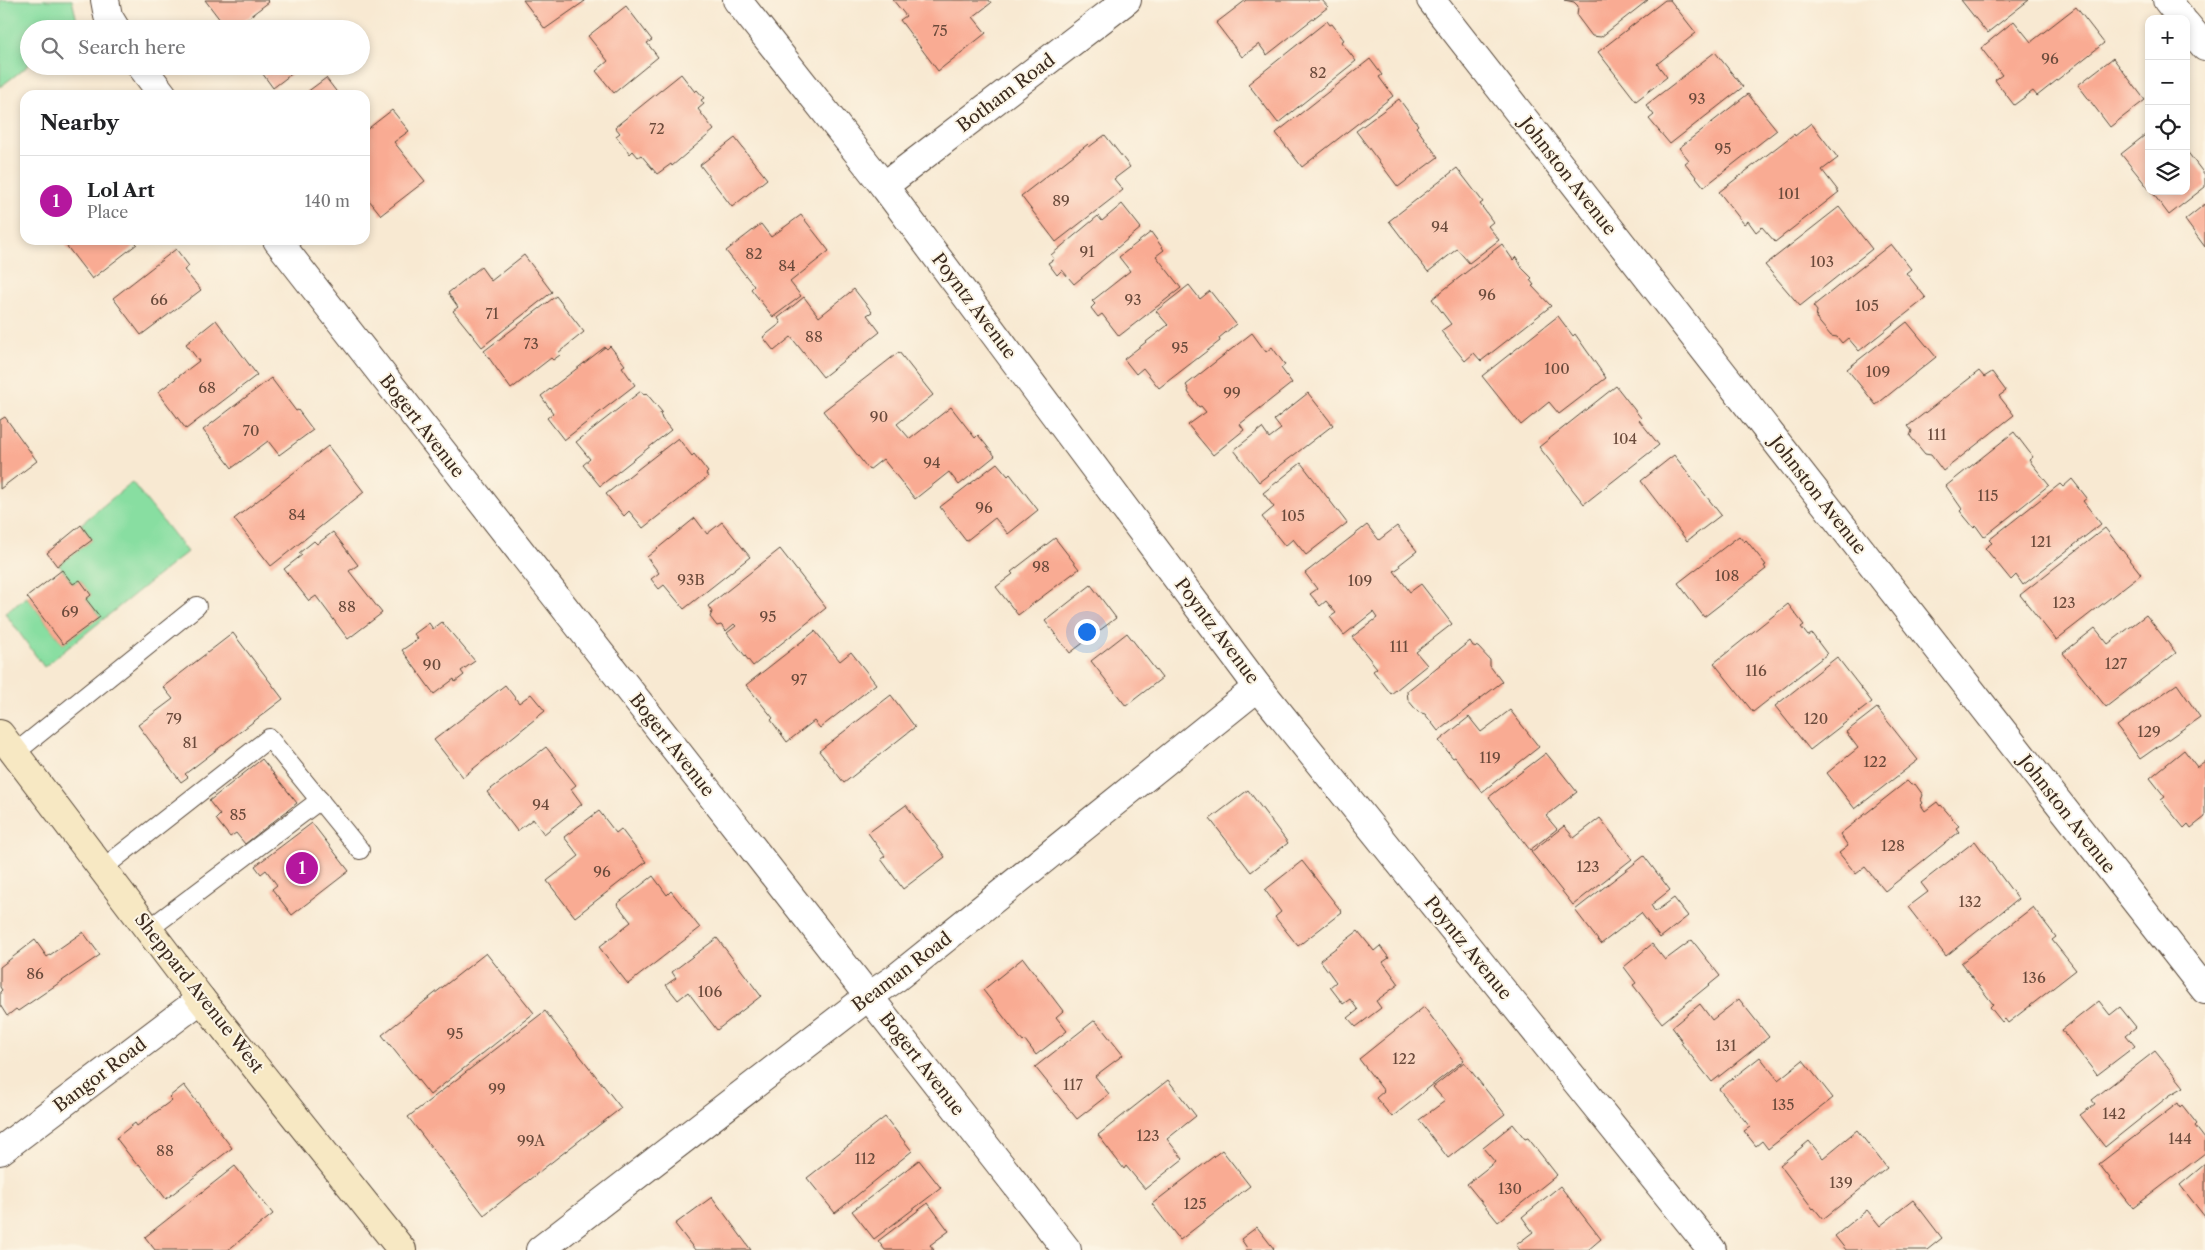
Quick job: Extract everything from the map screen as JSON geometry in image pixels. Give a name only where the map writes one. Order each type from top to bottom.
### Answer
[{"type":"main road","name":"Sheppard Avenue West","points":[[8,744],[201,999],[402,1250]]},
{"type":"street","points":[[105,0],[110,20]]},
{"type":"street","name":"Poyntz Avenue","points":[[736,0],[884,186],[1258,687],[1712,1250]]},
{"type":"street","name":"Botham Road","points":[[884,186],[1127,0]]},
{"type":"street","name":"Johnston Avenue","points":[[1430,0],[2205,990]]},
{"type":"street","points":[[2167,0],[2179,15]]},
{"type":"street","points":[[2190,29],[2205,47]]},
{"type":"street","points":[[148,75],[159,90]]},
{"type":"street","name":"Bogert Avenue","points":[[281,245],[1067,1250]]},
{"type":"street","name":"Beaman Road","points":[[540,1250],[869,996],[896,978],[1258,687]]},
{"type":"street","name":"Bangor Road","points":[[0,1152],[201,999]]},
{"type":"lane","points":[[8,744],[197,606]]},
{"type":"lane","points":[[103,868],[269,738],[360,850]]},
{"type":"lane","points":[[149,929],[320,800]]},
{"type":"green space","points":[[0,0],[72,0],[77,20],[20,20],[20,72],[0,87]]},
{"type":"green space","points":[[132,482],[187,552],[44,667],[5,613],[27,597],[63,644],[100,617],[86,599],[91,595],[80,580],[73,584],[59,565],[92,540],[81,524]]},
{"type":"building","points":[[205,0],[267,0],[269,2],[245,20],[220,20]]},
{"type":"building","points":[[523,0],[583,0],[585,1],[545,29]]},
{"type":"building","points":[[893,0],[989,0],[991,3],[973,17],[986,33],[938,71],[900,20],[906,16]]},
{"type":"building","points":[[1246,0],[1322,0],[1328,7],[1267,55],[1259,44],[1242,57],[1216,23]]},
{"type":"building","points":[[1564,0],[1648,0],[1601,37],[1592,36],[1577,16],[1578,6],[1574,2]]},
{"type":"building","points":[[1665,0],[1670,0],[1696,33],[1657,64],[1667,77],[1636,101],[1598,52]]},
{"type":"building","points":[[1961,0],[2029,0],[1987,33]]},
{"type":"building","points":[[626,6],[652,40],[647,43],[658,57],[614,93],[596,71],[608,61],[588,36]]},
{"type":"building","points":[[2076,7],[2104,43],[2037,96],[2033,91],[2014,105],[1995,80],[2002,75],[1981,48],[2014,21],[2031,42]]},
{"type":"building","points":[[1327,21],[1330,25],[1332,24],[1344,40],[1341,42],[1356,61],[1278,123],[1248,84]]},
{"type":"building","points":[[1715,52],[1743,87],[1670,144],[1649,119],[1654,115],[1646,105]]},
{"type":"building","points":[[2113,58],[2145,100],[2110,127],[2078,85]]},
{"type":"building","points":[[1370,59],[1382,75],[1379,77],[1393,96],[1302,167],[1276,133]]},
{"type":"building","points":[[681,74],[695,92],[697,90],[704,98],[701,100],[704,104],[698,109],[714,130],[672,166],[671,164],[657,174],[641,155],[638,157],[633,151],[630,154],[616,136],[620,133],[615,127]]},
{"type":"building","points":[[264,75],[290,75],[273,88]]},
{"type":"building","points":[[326,78],[335,90],[310,90]]},
{"type":"building","points":[[1748,94],[1777,130],[1704,187],[1685,163],[1689,160],[1679,148]]},
{"type":"building","points":[[1399,99],[1418,125],[1416,127],[1438,157],[1398,187],[1356,131]]},
{"type":"building","points":[[392,110],[409,131],[394,142],[425,181],[381,215],[370,201],[370,127]]},
{"type":"building","points":[[1811,123],[1838,158],[1822,170],[1839,192],[1775,242],[1762,227],[1756,232],[1748,221],[1744,224],[1719,192]]},
{"type":"building","points":[[1105,135],[1130,167],[1114,179],[1123,190],[1056,242],[1021,196],[1088,144],[1089,147]]},
{"type":"building","points":[[2145,135],[2145,184],[2121,154]]},
{"type":"building","points":[[735,138],[767,179],[732,207],[700,165]]},
{"type":"building","points":[[2190,155],[2205,175],[2205,187],[2169,215],[2154,195],[2190,195]]},
{"type":"building","points":[[1457,168],[1483,202],[1480,204],[1493,222],[1488,226],[1499,240],[1469,263],[1457,249],[1428,272],[1389,221]]},
{"type":"building","points":[[1122,204],[1141,228],[1074,284],[1062,270],[1057,275],[1048,263],[1054,259],[1051,255],[1098,216],[1102,221]]},
{"type":"building","points":[[2205,204],[2205,247],[2185,220]]},
{"type":"building","points":[[1839,207],[1872,249],[1800,306],[1765,265]]},
{"type":"building","points":[[801,215],[829,251],[790,282],[801,296],[773,317],[751,289],[754,286],[726,251],[761,224],[771,237]]},
{"type":"building","points":[[1151,232],[1164,250],[1156,256],[1181,288],[1119,336],[1102,314],[1098,317],[1091,308],[1095,304],[1092,301],[1130,271],[1119,257]]},
{"type":"building","points":[[1502,244],[1513,260],[1516,257],[1523,269],[1532,278],[1530,280],[1534,285],[1532,286],[1551,306],[1481,361],[1474,353],[1465,361],[1441,331],[1451,324],[1432,299]]},
{"type":"building","points":[[1891,244],[1911,269],[1906,273],[1926,298],[1859,351],[1848,338],[1842,343],[1837,337],[1831,336],[1816,318],[1817,311],[1813,306]]},
{"type":"building","points":[[66,245],[136,245],[92,279]]},
{"type":"building","points":[[176,249],[189,266],[184,270],[201,290],[141,335],[113,298]]},
{"type":"building","points":[[524,255],[552,292],[482,347],[453,311],[458,307],[448,293],[481,267],[491,281]]},
{"type":"building","points":[[1189,285],[1200,299],[1210,291],[1236,324],[1219,338],[1220,341],[1159,388],[1143,368],[1136,374],[1124,359],[1168,325],[1156,311]]},
{"type":"building","points":[[854,289],[872,312],[867,315],[880,332],[823,377],[791,337],[774,351],[763,337],[781,323],[778,318],[804,297],[819,317]]},
{"type":"building","points":[[556,296],[584,332],[558,353],[560,355],[553,360],[551,358],[511,389],[484,351]]},
{"type":"building","points":[[1558,316],[1573,336],[1575,334],[1606,378],[1559,414],[1549,402],[1521,425],[1482,376]]},
{"type":"building","points":[[216,320],[257,375],[186,429],[158,392],[199,361],[186,344]]},
{"type":"building","points":[[1907,322],[1936,357],[1876,405],[1847,369]]},
{"type":"building","points":[[1252,333],[1266,352],[1272,347],[1285,365],[1281,368],[1292,383],[1240,424],[1244,430],[1213,455],[1188,425],[1206,412],[1201,406],[1199,407],[1188,392],[1189,390],[1186,385]]},
{"type":"building","points":[[610,346],[625,365],[622,367],[635,385],[564,440],[547,418],[553,413],[541,396],[605,347],[607,349]]},
{"type":"building","points":[[899,352],[933,395],[897,424],[910,439],[951,407],[975,438],[978,435],[995,456],[959,485],[949,472],[915,499],[883,459],[869,470],[823,411]]},
{"type":"building","points":[[1979,371],[1984,377],[1992,372],[2006,391],[1999,396],[2014,415],[1943,471],[1931,455],[1925,454],[1910,436],[1912,431],[1908,426]]},
{"type":"building","points":[[271,378],[313,430],[279,455],[268,441],[232,468],[203,430]]},
{"type":"building","points":[[1616,386],[1659,445],[1584,504],[1539,447]]},
{"type":"building","points":[[641,391],[644,395],[646,393],[662,412],[660,413],[662,419],[671,430],[600,486],[583,465],[590,459],[576,442]]},
{"type":"building","points":[[1308,393],[1333,425],[1259,482],[1234,450],[1262,428],[1269,438],[1281,429],[1274,420]]},
{"type":"building","points":[[5,417],[37,461],[0,489],[0,420]]},
{"type":"building","points":[[2014,432],[2033,457],[2029,460],[2049,485],[1984,537],[1976,526],[1974,528],[1960,511],[1962,509],[1946,486]]},
{"type":"building","points":[[678,438],[708,472],[706,474],[708,477],[643,528],[629,511],[624,516],[606,494]]},
{"type":"building","points":[[328,446],[364,492],[271,566],[234,519]]},
{"type":"building","points":[[1674,455],[1721,515],[1687,541],[1641,481]]},
{"type":"building","points":[[997,463],[1008,476],[1010,474],[1038,510],[1008,534],[995,518],[966,541],[940,507]]},
{"type":"building","points":[[1301,463],[1347,523],[1306,555],[1293,539],[1285,546],[1262,517],[1274,507],[1263,493]]},
{"type":"building","points":[[2072,479],[2087,498],[2083,501],[2101,524],[2023,585],[2016,575],[2011,580],[1985,548],[1992,543],[1989,540],[2060,484],[2063,487]]},
{"type":"building","points":[[695,518],[707,534],[722,522],[750,557],[684,609],[664,585],[659,589],[651,579],[659,573],[647,557]]},
{"type":"building","points":[[81,525],[92,540],[57,566],[47,553]]},
{"type":"building","points":[[1367,525],[1379,540],[1397,526],[1417,551],[1394,571],[1410,592],[1421,584],[1452,624],[1416,652],[1427,665],[1391,694],[1373,671],[1377,668],[1352,637],[1377,618],[1373,612],[1344,635],[1330,617],[1336,613],[1326,601],[1320,606],[1310,594],[1317,589],[1305,573]]},
{"type":"building","points":[[2105,528],[2141,574],[2056,640],[2020,595]]},
{"type":"building","points":[[333,532],[358,565],[349,571],[382,613],[348,639],[316,596],[309,601],[284,569],[302,555],[299,553],[314,541],[317,544]]},
{"type":"building","points":[[1739,536],[1744,542],[1746,540],[1766,565],[1764,566],[1766,569],[1704,617],[1678,583]]},
{"type":"building","points":[[1055,538],[1079,569],[1018,615],[996,587],[1013,574],[1011,572]]},
{"type":"building","points":[[780,549],[826,608],[753,666],[727,633],[736,626],[734,624],[726,631],[721,625],[717,626],[710,617],[712,612],[708,606]]},
{"type":"building","points":[[62,570],[73,584],[80,580],[91,595],[86,599],[100,617],[63,644],[27,597]]},
{"type":"building","points":[[1091,585],[1116,618],[1070,653],[1045,621]]},
{"type":"building","points":[[1788,604],[1804,625],[1801,627],[1808,636],[1812,634],[1827,654],[1753,712],[1714,663]]},
{"type":"building","points":[[2146,615],[2176,653],[2106,707],[2063,653],[2095,628],[2108,644]]},
{"type":"building","points":[[442,622],[475,661],[461,671],[464,675],[455,682],[454,679],[434,694],[402,650],[418,639],[414,634],[429,623],[433,629]]},
{"type":"building","points":[[815,631],[840,661],[851,652],[876,684],[820,728],[814,721],[787,742],[771,720],[773,718],[746,685]]},
{"type":"building","points":[[233,633],[283,699],[185,774],[188,777],[181,782],[138,725],[173,699],[163,687]]},
{"type":"building","points":[[1127,633],[1162,678],[1126,706],[1091,661]]},
{"type":"building","points":[[1470,641],[1473,646],[1478,647],[1490,660],[1490,666],[1502,682],[1438,731],[1425,714],[1418,712],[1408,700],[1407,691]]},
{"type":"building","points":[[1837,657],[1872,702],[1810,750],[1775,706]]},
{"type":"building","points":[[2177,684],[2200,717],[2140,759],[2117,726]]},
{"type":"building","points":[[505,685],[519,703],[531,694],[545,711],[463,777],[434,740]]},
{"type":"building","points":[[891,695],[915,727],[844,783],[819,751]]},
{"type":"building","points":[[1877,708],[1918,760],[1855,809],[1827,773],[1858,748],[1846,732]]},
{"type":"building","points":[[1510,710],[1539,747],[1482,792],[1455,757],[1453,758],[1439,741],[1469,717],[1481,732]]},
{"type":"building","points":[[546,747],[576,785],[571,789],[582,804],[544,834],[533,819],[517,831],[487,792]]},
{"type":"building","points":[[2184,750],[2197,767],[2205,761],[2205,817],[2191,828],[2188,824],[2184,828],[2161,800],[2165,797],[2150,778]]},
{"type":"building","points":[[1546,753],[1577,792],[1546,816],[1557,829],[1530,850],[1489,797]]},
{"type":"building","points":[[262,759],[297,803],[245,844],[236,833],[230,837],[216,819],[220,815],[209,801]]},
{"type":"building","points":[[1907,781],[1911,785],[1915,784],[1923,795],[1921,800],[1923,803],[1921,805],[1925,811],[1937,802],[1959,826],[1956,828],[1959,832],[1885,891],[1865,867],[1856,874],[1839,853],[1848,846],[1840,834]]},
{"type":"building","points":[[1248,790],[1288,843],[1251,872],[1210,819]]},
{"type":"building","points":[[906,805],[945,857],[903,889],[881,859],[885,856],[868,833]]},
{"type":"building","points":[[599,811],[616,833],[621,829],[646,862],[575,917],[547,881],[579,856],[564,837]]},
{"type":"building","points":[[1600,818],[1632,859],[1573,905],[1531,852],[1564,826],[1574,838]]},
{"type":"building","points":[[312,823],[349,871],[292,915],[272,889],[277,885],[266,870],[261,874],[255,866]]},
{"type":"building","points":[[1975,841],[2018,899],[1946,956],[1908,907],[1928,892],[1921,883]]},
{"type":"building","points":[[1644,856],[1670,890],[1651,905],[1655,912],[1674,898],[1688,916],[1660,938],[1641,913],[1601,944],[1575,910]]},
{"type":"building","points":[[1302,861],[1342,912],[1298,946],[1275,917],[1281,912],[1265,890]]},
{"type":"building","points":[[653,876],[667,895],[671,891],[700,928],[628,984],[599,947],[631,922],[617,904]]},
{"type":"building","points":[[2033,907],[2056,937],[2052,940],[2076,970],[2008,1023],[2005,1019],[2002,1022],[1990,1007],[1993,1004],[1961,963]]},
{"type":"building","points":[[1358,931],[1374,951],[1380,946],[1389,958],[1383,962],[1399,984],[1376,1001],[1381,1008],[1356,1027],[1348,1018],[1358,1010],[1350,999],[1343,1004],[1330,987],[1336,982],[1320,960]]},
{"type":"building","points":[[83,932],[100,955],[18,1011],[16,1009],[7,1016],[0,1005],[0,992],[2,990],[0,987],[0,967],[35,940],[47,957]]},
{"type":"building","points":[[717,938],[761,996],[717,1030],[688,992],[678,1000],[666,985],[676,978],[672,972]]},
{"type":"building","points":[[1692,940],[1720,976],[1662,1023],[1633,985],[1636,983],[1624,967],[1652,944],[1665,960]]},
{"type":"building","points":[[486,953],[534,1013],[430,1095],[382,1035]]},
{"type":"building","points":[[1023,958],[1063,1011],[1056,1017],[1067,1031],[1036,1055],[1025,1040],[1023,1042],[983,990]]},
{"type":"building","points":[[1739,999],[1769,1037],[1712,1082],[1681,1043],[1683,1042],[1672,1027],[1700,1004],[1712,1020]]},
{"type":"building","points":[[2099,1001],[2110,1015],[2120,1007],[2136,1027],[2126,1035],[2135,1046],[2097,1075],[2062,1030]]},
{"type":"building","points":[[1424,1007],[1464,1060],[1392,1117],[1376,1098],[1384,1091],[1359,1059]]},
{"type":"building","points":[[545,1011],[621,1108],[484,1215],[408,1117]]},
{"type":"building","points":[[1095,1020],[1123,1055],[1095,1076],[1109,1094],[1077,1119],[1035,1067]]},
{"type":"building","points":[[2155,1051],[2184,1087],[2170,1095],[2105,1147],[2080,1115],[2095,1104],[2092,1100]]},
{"type":"building","points":[[1760,1057],[1778,1080],[1803,1060],[1833,1098],[1768,1149],[1762,1141],[1756,1146],[1744,1131],[1750,1127],[1719,1089]]},
{"type":"building","points":[[1464,1062],[1505,1114],[1448,1158],[1419,1120],[1445,1101],[1433,1087]]},
{"type":"building","points":[[1168,1080],[1196,1116],[1167,1139],[1183,1159],[1145,1189],[1126,1166],[1124,1169],[1098,1135]]},
{"type":"building","points":[[184,1085],[232,1148],[166,1199],[116,1138],[135,1123],[137,1126],[172,1100],[169,1097]]},
{"type":"building","points":[[2178,1103],[2180,1107],[2182,1105],[2197,1124],[2195,1126],[2205,1139],[2205,1153],[2133,1208],[2099,1164]]},
{"type":"building","points":[[885,1117],[912,1151],[835,1213],[807,1178]]},
{"type":"building","points":[[1513,1124],[1525,1139],[1528,1138],[1557,1175],[1498,1222],[1467,1184],[1495,1162],[1483,1148]]},
{"type":"building","points":[[1857,1130],[1887,1168],[1823,1219],[1813,1209],[1780,1165],[1809,1141],[1823,1158]]},
{"type":"building","points":[[1222,1150],[1250,1186],[1180,1240],[1152,1204]]},
{"type":"building","points":[[919,1160],[941,1188],[874,1239],[852,1211]]},
{"type":"building","points":[[2205,1164],[2205,1217],[2180,1185]]},
{"type":"building","points":[[235,1166],[273,1214],[228,1250],[155,1250],[145,1237]]},
{"type":"building","points":[[1560,1186],[1601,1239],[1588,1250],[1520,1250],[1516,1245],[1533,1232],[1522,1217]]},
{"type":"building","points":[[712,1197],[751,1250],[695,1250],[675,1224]]},
{"type":"building","points":[[1913,1200],[1942,1238],[1927,1250],[1846,1250],[1835,1236],[1867,1210],[1880,1226]]},
{"type":"building","points":[[928,1203],[949,1231],[930,1245],[934,1250],[885,1250],[878,1241]]},
{"type":"building","points":[[1257,1227],[1273,1250],[1245,1250],[1247,1248],[1241,1239]]},
{"type":"place","name":"Lol Art","points":[[302,868]]}]
